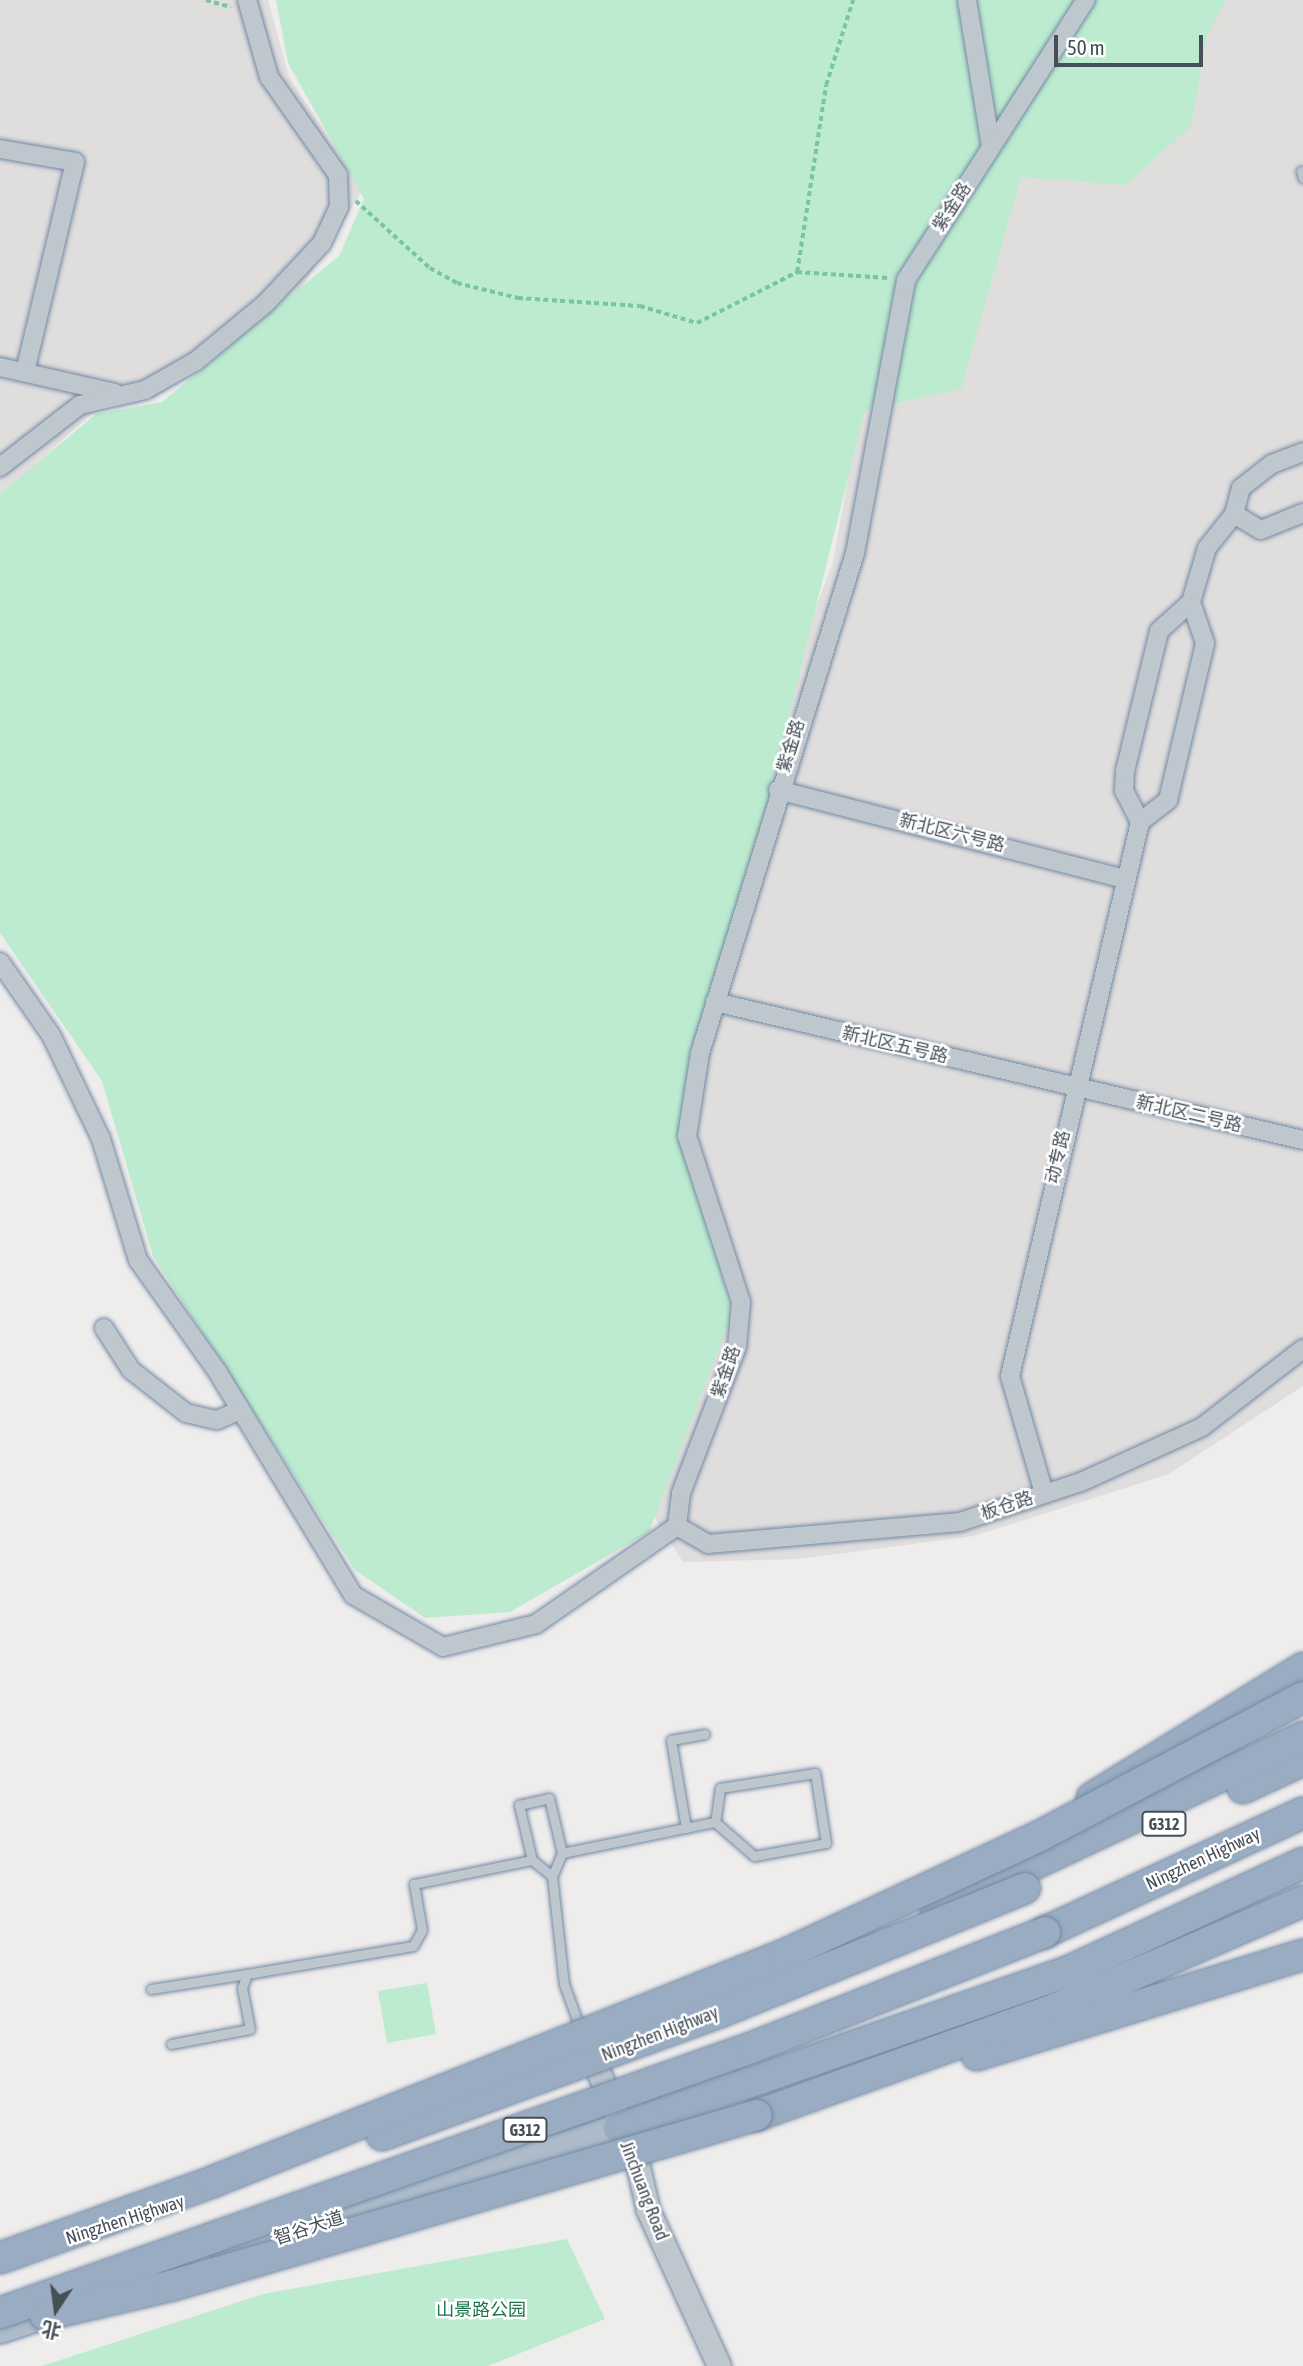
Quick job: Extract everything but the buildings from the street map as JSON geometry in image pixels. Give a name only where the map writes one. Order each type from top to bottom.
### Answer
[{"type":"highway","points":[[1038,1837],[1138,1765],[1263,1697],[1303,1668]]},
{"type":"highway","points":[[0,2257],[212,2182],[786,1954],[1038,1837],[1303,1697]]},
{"type":"highway","points":[[590,2052],[946,1906],[1303,1737]]},
{"type":"highway","name":"Ningzhen Highway","points":[[0,2257],[458,2110],[720,2012],[1026,1888],[1303,1760]]},
{"type":"highway","name":"Ningzhen Highway","points":[[0,2313],[751,2049],[1045,1931],[1303,1813]]},
{"type":"highway","points":[[619,2128],[857,2048],[1065,1973],[1303,1863]]},
{"type":"highway","points":[[757,2115],[1057,2008],[1303,1900]]},
{"type":"highway","points":[[0,2327],[170,2286],[757,2115],[1095,2023],[1303,1955]]},
{"type":"main road","points":[[0,2257],[590,2052]]},
{"type":"main road","name":"智谷大道","points":[[0,2327],[619,2128]]},
{"type":"street","points":[[967,0],[991,147]]},
{"type":"street","name":"紫金路","points":[[677,1526],[681,1493],[737,1347],[741,1302],[687,1136],[715,1002],[778,789],[855,553],[906,280],[1086,0]]},
{"type":"street","points":[[0,467],[80,405],[126,394],[196,361],[266,303],[322,243],[339,207],[338,175],[269,78],[246,5]]},
{"type":"street","points":[[0,149],[75,162],[24,372]]},
{"type":"street","points":[[0,367],[126,394]]},
{"type":"street","points":[[1191,602],[1205,643],[1168,800],[1140,822],[1124,790],[1125,771],[1159,631],[1191,602],[1207,548],[1234,514],[1241,488],[1272,464],[1303,452]]},
{"type":"street","points":[[1234,514],[1261,530],[1303,513]]},
{"type":"street","name":"新北区六号路","points":[[778,789],[1125,879]]},
{"type":"street","name":"动专路","points":[[1044,1493],[1010,1376],[1074,1087],[1140,822]]},
{"type":"street","points":[[0,962],[51,1035],[101,1139],[138,1261],[240,1410],[353,1595],[443,1647],[536,1624],[677,1526]]},
{"type":"street","name":"新北区五号路","points":[[715,1002],[1074,1087]]},
{"type":"street","name":"新北区二号路","points":[[1074,1087],[1303,1140]]},
{"type":"street","points":[[104,1328],[131,1370],[186,1413],[217,1420],[240,1410]]},
{"type":"street","name":"板仓路","points":[[677,1526],[708,1544],[792,1540],[960,1522],[1044,1493],[1202,1427],[1303,1349]]},
{"type":"street","name":"Jinchuang Road","points":[[590,2052],[619,2128],[636,2162],[648,2210],[719,2366]]},
{"type":"lane","points":[[686,1828],[671,1740],[704,1734]]},
{"type":"lane","points":[[815,1773],[826,1843],[754,1856],[715,1822],[720,1788],[815,1773]]},
{"type":"lane","points":[[552,1876],[532,1860],[519,1805],[549,1798],[562,1853],[552,1876],[564,1984],[590,2052]]},
{"type":"lane","points":[[562,1853],[715,1822]]},
{"type":"lane","points":[[151,1989],[407,1949],[422,1930],[414,1884],[532,1860]]},
{"type":"lane","points":[[171,2043],[250,2029],[242,1988],[247,1974]]},
{"type":"path","points":[[206,0],[246,5]]},
{"type":"path","points":[[797,272],[826,85],[853,0]]},
{"type":"path","points":[[338,187],[430,268],[457,284],[519,298],[640,306],[697,323],[797,272],[906,280]]},
{"type":"shaded area","points":[[0,0],[268,0],[289,77],[363,189],[293,302],[156,397],[96,410],[0,496]]},
{"type":"shaded area","points":[[1061,0],[1303,0],[1303,1386],[1169,1474],[974,1536],[799,1559],[683,1562],[649,1509],[656,1137],[733,830],[833,562],[887,263]]},
{"type":"green space","points":[[276,0],[1226,0],[1207,35],[1191,126],[1126,185],[1021,177],[961,389],[865,410],[683,1141],[732,1314],[649,1532],[510,1612],[425,1618],[355,1570],[153,1256],[102,1081],[0,933],[0,494],[96,414],[162,402],[339,256],[364,199],[288,63]]},
{"type":"green space","points":[[427,1983],[436,2034],[387,2043],[378,1991]]},
{"type":"green space","name":"山景路公园","points":[[567,2239],[605,2319],[488,2366],[42,2366],[263,2294]]}]
